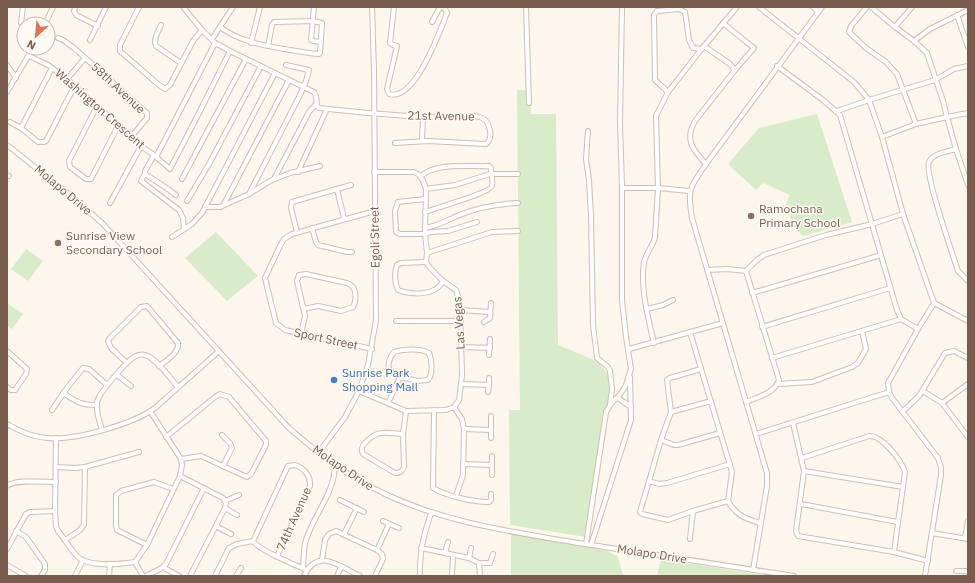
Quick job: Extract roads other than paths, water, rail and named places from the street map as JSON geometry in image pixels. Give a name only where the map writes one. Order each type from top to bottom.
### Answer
[{"type":"street","points":[[75,7],[74,11],[76,15],[98,26]]},
{"type":"street","points":[[90,40],[106,7]]},
{"type":"street","points":[[139,7],[120,44],[120,50],[159,85],[165,88],[170,85],[193,42],[202,30]]},
{"type":"street","points":[[183,7],[202,30],[214,41],[230,51],[304,88],[311,90],[316,94],[316,104],[309,112],[274,179]]},
{"type":"street","points":[[184,229],[183,218],[178,210],[142,181],[214,41],[220,26],[233,7]]},
{"type":"street","points":[[251,42],[260,7]]},
{"type":"street","points":[[314,7],[311,40],[321,42]]},
{"type":"street","name":"Egoli Street","points":[[319,452],[344,417],[359,391],[372,349],[376,307],[372,7]]},
{"type":"street","points":[[394,7],[390,42],[397,46],[387,89],[389,94],[392,95],[402,92],[420,73],[428,58],[446,13],[445,9],[440,7],[432,22]]},
{"type":"street","points":[[526,7],[529,103]]},
{"type":"street","points":[[591,545],[631,420],[631,369],[622,300],[622,188],[620,122],[622,7]]},
{"type":"street","points":[[654,342],[646,309],[643,283],[644,261],[655,236],[658,188],[656,116],[668,92],[737,7]]},
{"type":"street","points":[[759,7],[854,82],[869,100],[882,137],[903,214],[934,303],[968,321]]},
{"type":"street","points":[[813,7],[818,12]]},
{"type":"street","points":[[753,570],[767,486],[767,473],[692,218],[689,191],[706,164],[822,7]]},
{"type":"street","points":[[867,7],[851,26],[849,32],[866,48],[890,65],[898,74],[916,124]]},
{"type":"street","points":[[871,7],[927,53],[948,117],[956,149],[966,173],[968,185]]},
{"type":"street","points":[[895,27],[912,7]]},
{"type":"street","points":[[668,92],[655,80],[654,15],[657,11],[679,9],[685,12],[690,42],[693,48],[703,47],[730,64],[735,70]]},
{"type":"street","points":[[914,41],[930,29],[968,10]]},
{"type":"street","points":[[957,16],[968,47]]},
{"type":"street","points":[[220,26],[238,38],[251,42],[268,46],[318,54],[320,53],[322,22],[274,22],[272,25],[268,46]]},
{"type":"street","points":[[706,164],[693,150],[690,129],[735,70],[754,48],[723,23]]},
{"type":"street","points":[[161,25],[156,37],[156,46],[181,63]]},
{"type":"street","name":"58th Avenue","points":[[58,38],[74,48],[147,113],[147,118],[131,137]]},
{"type":"street","name":"Washington Crescent","points":[[29,56],[52,68],[67,79],[118,126],[170,169],[230,51]]},
{"type":"street","points":[[7,92],[29,56]]},
{"type":"street","name":"58th Avenue","points":[[67,79],[85,58]]},
{"type":"street","points":[[182,179],[246,59]]},
{"type":"street","points":[[7,65],[16,78]]},
{"type":"street","points":[[249,194],[304,88],[309,70],[286,65]]},
{"type":"street","points":[[187,201],[206,170],[261,66]]},
{"type":"street","points":[[777,66],[836,111],[842,120],[890,288],[901,319],[918,329]]},
{"type":"street","points":[[836,111],[935,80],[954,69],[968,66]]},
{"type":"street","points":[[21,128],[52,68]]},
{"type":"street","points":[[172,237],[198,219],[275,73]]},
{"type":"street","points":[[224,204],[289,80]]},
{"type":"street","points":[[10,122],[21,128],[38,142],[41,143],[46,141],[74,87]]},
{"type":"street","name":"21st Avenue","points":[[316,104],[319,108],[374,114],[423,117],[481,117],[489,124],[490,138],[488,142],[482,144],[422,141],[395,143]]},
{"type":"street","points":[[96,106],[69,161],[70,167],[86,179],[91,179],[118,126]]},
{"type":"street","points":[[298,172],[327,109]]},
{"type":"street","points":[[882,137],[916,124],[968,113]]},
{"type":"street","points":[[422,141],[423,117]]},
{"type":"street","points":[[586,544],[604,418],[610,405],[612,389],[610,371],[608,367],[598,358],[593,325],[591,216],[586,158],[588,131]]},
{"type":"street","name":"Molapo Drive","points":[[7,145],[74,198],[103,224],[286,425],[303,441],[335,464],[376,490],[431,513],[464,521],[591,545],[794,576]]},
{"type":"street","points":[[110,203],[141,146]]},
{"type":"street","points":[[956,149],[936,155],[931,159],[927,166],[933,191],[958,271],[968,281]]},
{"type":"street","points":[[205,207],[217,207],[249,194],[274,179],[320,166]]},
{"type":"street","points":[[420,177],[427,172],[444,167],[490,166],[491,168],[490,174],[492,184],[488,190],[425,212]]},
{"type":"street","points":[[374,172],[414,172],[418,174],[424,182],[426,189],[426,262],[401,263],[397,265],[395,269],[396,287],[402,292],[427,293],[438,288],[443,281]]},
{"type":"street","points":[[145,173],[176,195]]},
{"type":"street","points":[[426,189],[455,185],[490,174],[518,174]]},
{"type":"street","points":[[297,232],[291,208],[292,202],[351,185]]},
{"type":"street","points":[[622,188],[658,188],[689,191]]},
{"type":"street","points":[[337,190],[344,218]]},
{"type":"street","points":[[425,199],[398,202],[395,211],[396,232],[400,234],[425,234],[456,229],[477,222]]},
{"type":"street","points":[[425,228],[442,224],[457,216],[489,205],[518,204]]},
{"type":"street","name":"Sport Street","points":[[372,349],[285,330],[276,322],[265,278],[284,239],[292,234],[344,218],[375,211]]},
{"type":"street","points":[[746,271],[764,255],[826,235],[872,224],[903,214]]},
{"type":"street","points":[[312,228],[318,245],[340,251],[352,252]]},
{"type":"street","points":[[427,253],[492,232],[518,231]]},
{"type":"street","points":[[752,293],[881,255]]},
{"type":"street","name":"Las Vegas","points":[[426,262],[443,281],[456,290],[460,302],[462,347],[461,384],[459,400],[454,407]]},
{"type":"street","points":[[707,270],[727,269],[746,271]]},
{"type":"street","points":[[746,271],[762,327],[779,377],[778,384],[772,391],[746,402]]},
{"type":"street","points":[[301,334],[305,316],[297,281],[299,275],[306,274],[347,282],[352,284],[354,288],[355,301],[352,307],[341,311],[318,306],[304,309]]},
{"type":"street","points":[[762,327],[890,288]]},
{"type":"street","points":[[646,309],[663,305],[673,300]]},
{"type":"street","points":[[484,322],[488,320],[491,302]]},
{"type":"street","points":[[925,576],[941,475],[940,463],[934,452],[889,392],[888,383],[934,303]]},
{"type":"street","points":[[127,363],[111,348],[108,341],[141,307],[147,306],[177,341],[179,346],[176,351],[159,366]]},
{"type":"street","points":[[460,310],[490,314]]},
{"type":"street","points":[[772,358],[901,319]]},
{"type":"street","points":[[396,321],[461,321]]},
{"type":"street","points":[[629,349],[723,323]]},
{"type":"street","points":[[778,384],[812,382],[852,367],[862,358],[866,349],[862,331]]},
{"type":"street","points":[[690,332],[730,464],[732,478],[728,501],[736,512],[742,517],[760,523]]},
{"type":"street","points":[[489,355],[490,339]]},
{"type":"street","points":[[462,347],[490,348]]},
{"type":"street","points":[[903,412],[923,391],[945,353],[950,350],[968,358]]},
{"type":"street","points":[[7,351],[28,369],[15,390],[11,390],[7,387]]},
{"type":"street","points":[[8,424],[19,430],[41,437],[56,438],[74,437],[130,421],[150,411],[219,351]]},
{"type":"street","points":[[422,351],[429,353],[431,357],[431,372],[428,380],[418,381],[400,377],[390,371],[388,367],[394,352],[422,351]]},
{"type":"street","points":[[102,430],[96,405],[100,395],[107,385],[135,356],[141,354],[150,357],[178,387]]},
{"type":"street","points":[[52,410],[63,393],[83,368],[89,369],[107,385]]},
{"type":"street","points":[[701,369],[668,379],[667,383],[671,412],[640,509],[642,514],[668,520],[728,501]]},
{"type":"street","points":[[117,375],[131,386]]},
{"type":"street","points":[[610,405],[618,398],[630,375]]},
{"type":"street","points":[[388,403],[400,377]]},
{"type":"street","points":[[488,392],[489,378]]},
{"type":"street","points":[[461,384],[489,385]]},
{"type":"street","points":[[942,403],[968,384]]},
{"type":"street","points":[[359,391],[406,411],[434,412],[454,407],[462,420],[464,429],[463,464],[461,480],[456,496]]},
{"type":"street","points":[[923,391],[942,403],[968,437]]},
{"type":"street","points":[[756,434],[889,392]]},
{"type":"street","points":[[63,393],[80,404],[96,405]]},
{"type":"street","points":[[166,437],[220,394],[229,396],[266,441],[266,445],[249,476],[247,477],[201,456],[181,459]]},
{"type":"street","points":[[618,398],[631,407]]},
{"type":"street","points":[[671,412],[711,401]]},
{"type":"street","points":[[135,562],[147,545],[180,476],[182,464],[181,459],[150,411]]},
{"type":"street","points":[[403,434],[378,433],[362,446],[361,450],[363,454],[395,473],[400,473],[404,467],[403,434],[406,411]]},
{"type":"street","points":[[434,412],[433,488],[473,501],[489,502],[491,500],[491,494]]},
{"type":"street","points":[[491,416],[491,438]]},
{"type":"street","points":[[792,423],[802,458],[804,471],[801,504],[796,532],[798,536],[800,538],[894,552],[928,561]]},
{"type":"street","points":[[464,429],[491,430]]},
{"type":"street","points":[[661,440],[678,445],[720,433]]},
{"type":"street","points":[[222,435],[230,443],[232,448],[223,466]]},
{"type":"street","points":[[802,458],[873,436],[883,440],[905,470],[906,474],[894,552]]},
{"type":"street","points":[[56,438],[56,526],[76,556],[83,560],[110,564],[135,562]]},
{"type":"street","points":[[56,467],[85,467],[139,452]]},
{"type":"street","points":[[492,456],[492,475]]},
{"type":"street","points":[[304,576],[305,540],[332,486],[335,473],[335,464]]},
{"type":"street","points":[[463,464],[492,465]]},
{"type":"street","points":[[649,481],[659,484],[667,483],[730,464]]},
{"type":"street","name":"74th Avenue","points":[[277,556],[310,486],[309,477],[298,466],[288,466],[253,541],[257,546],[277,556],[305,569]]},
{"type":"street","points":[[65,540],[79,531],[84,525],[85,467]]},
{"type":"street","points":[[804,471],[903,487]]},
{"type":"street","points":[[180,476],[223,498],[225,501],[225,508],[190,576]]},
{"type":"street","points":[[7,486],[11,483],[18,482],[56,482]]},
{"type":"street","points":[[147,545],[117,530],[116,495],[121,491],[154,482],[173,489]]},
{"type":"street","points":[[135,562],[145,576],[164,567],[204,488]]},
{"type":"street","points":[[225,501],[239,495]]},
{"type":"street","points":[[340,500],[364,512]]},
{"type":"street","points":[[801,504],[898,522]]},
{"type":"street","points":[[225,508],[237,515]]},
{"type":"street","points":[[344,534],[357,508]]},
{"type":"street","points":[[7,549],[26,514],[30,512],[55,511]]},
{"type":"street","points":[[690,539],[693,511]]},
{"type":"street","points":[[420,576],[419,564],[421,548],[431,513]]},
{"type":"street","points":[[383,521],[399,528]]},
{"type":"street","points":[[932,533],[967,538],[968,521]]},
{"type":"street","points":[[377,550],[390,524]]},
{"type":"street","points":[[216,526],[231,534]]},
{"type":"street","points":[[16,531],[26,537],[45,564],[45,570],[41,576]]},
{"type":"street","points":[[322,560],[325,540],[329,534],[336,531],[377,550],[382,554],[383,559],[375,576]]},
{"type":"street","points":[[215,576],[229,548],[237,544],[253,541]]},
{"type":"street","points":[[445,553],[448,542]]},
{"type":"street","points":[[421,548],[469,558],[479,563],[490,563],[493,554]]},
{"type":"street","points":[[469,558],[471,548]]},
{"type":"street","points":[[452,576],[453,555]]},
{"type":"street","points":[[76,576],[83,560]]},
{"type":"street","points":[[305,569],[315,561],[322,560],[332,562],[360,576]]},
{"type":"street","points":[[479,563],[480,576]]},
{"type":"street","points":[[109,576],[110,564]]},
{"type":"street","points":[[7,565],[26,576]]},
{"type":"street","points":[[164,567],[180,576]]},
{"type":"street","points":[[337,576],[341,567]]},
{"type":"street","points":[[236,576],[240,568]]},
{"type":"street","points":[[956,571],[968,571]]},
{"type":"place","name":"Ramochana Primary School","points":[[751,216]]},
{"type":"place","name":"Sunrise View Secondary School","points":[[58,243]]},
{"type":"place","name":"Sunrise Park Shopping Mall","points":[[334,380]]}]
